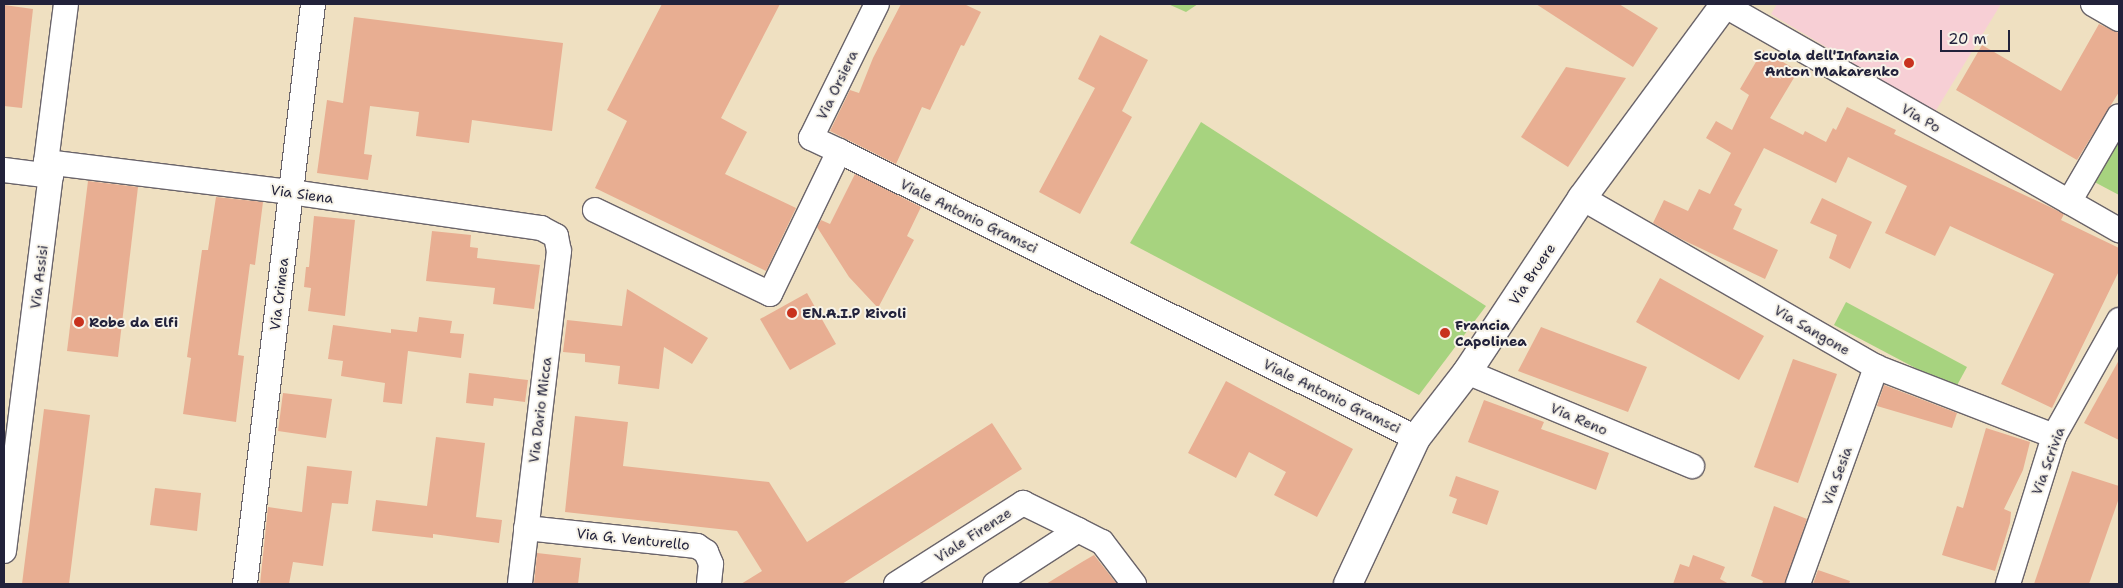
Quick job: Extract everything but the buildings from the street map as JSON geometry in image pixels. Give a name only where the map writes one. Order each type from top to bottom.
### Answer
[{"type":"street","name":"Via Assisi","points":[[4,551],[8,489],[49,169],[66,4]]},
{"type":"street","name":"Via Crimea","points":[[245,584],[313,4]]},
{"type":"street","name":"Via Orsiera","points":[[839,152],[811,138],[877,4]]},
{"type":"street","name":"Via Bruere","points":[[1348,584],[1416,438],[1467,372],[1582,198],[1724,4]]},
{"type":"street","name":"Via Po","points":[[1724,4],[2119,230]]},
{"type":"street","points":[[2093,4],[2119,19]]},
{"type":"street","points":[[2069,202],[2119,116]]},
{"type":"street","points":[[595,210],[770,294],[839,152]]},
{"type":"street","name":"Viale Antonio Gramsci","points":[[839,152],[1416,438]]},
{"type":"street","name":"Via Siena","points":[[4,170],[49,169],[291,192],[541,228],[556,236]]},
{"type":"street","name":"Via Sangone","points":[[1582,198],[1876,367],[2054,436]]},
{"type":"street","name":"Via Dario Micca","points":[[520,584],[559,251],[556,236]]},
{"type":"street","name":"Via Scrivia","points":[[2008,584],[2054,436],[2119,320]]},
{"type":"street","name":"Via Sesia","points":[[1798,584],[1876,367]]},
{"type":"street","name":"Via Reno","points":[[1467,372],[1692,466]]},
{"type":"street","name":"Viale Firenze","points":[[896,584],[1023,503],[1102,542],[1134,584]]},
{"type":"street","name":"Via G. Venturello","points":[[526,528],[697,546],[706,552],[711,564],[709,584]]},
{"type":"street","points":[[995,584],[1078,530]]},
{"type":"shaded area","name":"Scuola dell'Infanzia Anton Makarenko","points":[[1777,4],[2001,4],[1935,112],[1771,14]]},
{"type":"green space","points":[[1168,4],[1198,4],[1186,12]]},
{"type":"green space","points":[[1201,122],[1486,306],[1419,395],[1130,243]]},
{"type":"green space","points":[[2119,138],[2119,195],[2085,177]]},
{"type":"green space","points":[[1846,302],[1967,367],[1955,389],[1834,325]]},
{"type":"place","name":"Scuola dell'Infanzia Anton Makarenko","points":[[1909,63]]},
{"type":"place","name":"EN.A.I.P Rivoli","points":[[792,313]]},
{"type":"place","name":"Robe da Elfi","points":[[79,322]]},
{"type":"place","name":"Francia Capolinea","points":[[1445,333]]}]
